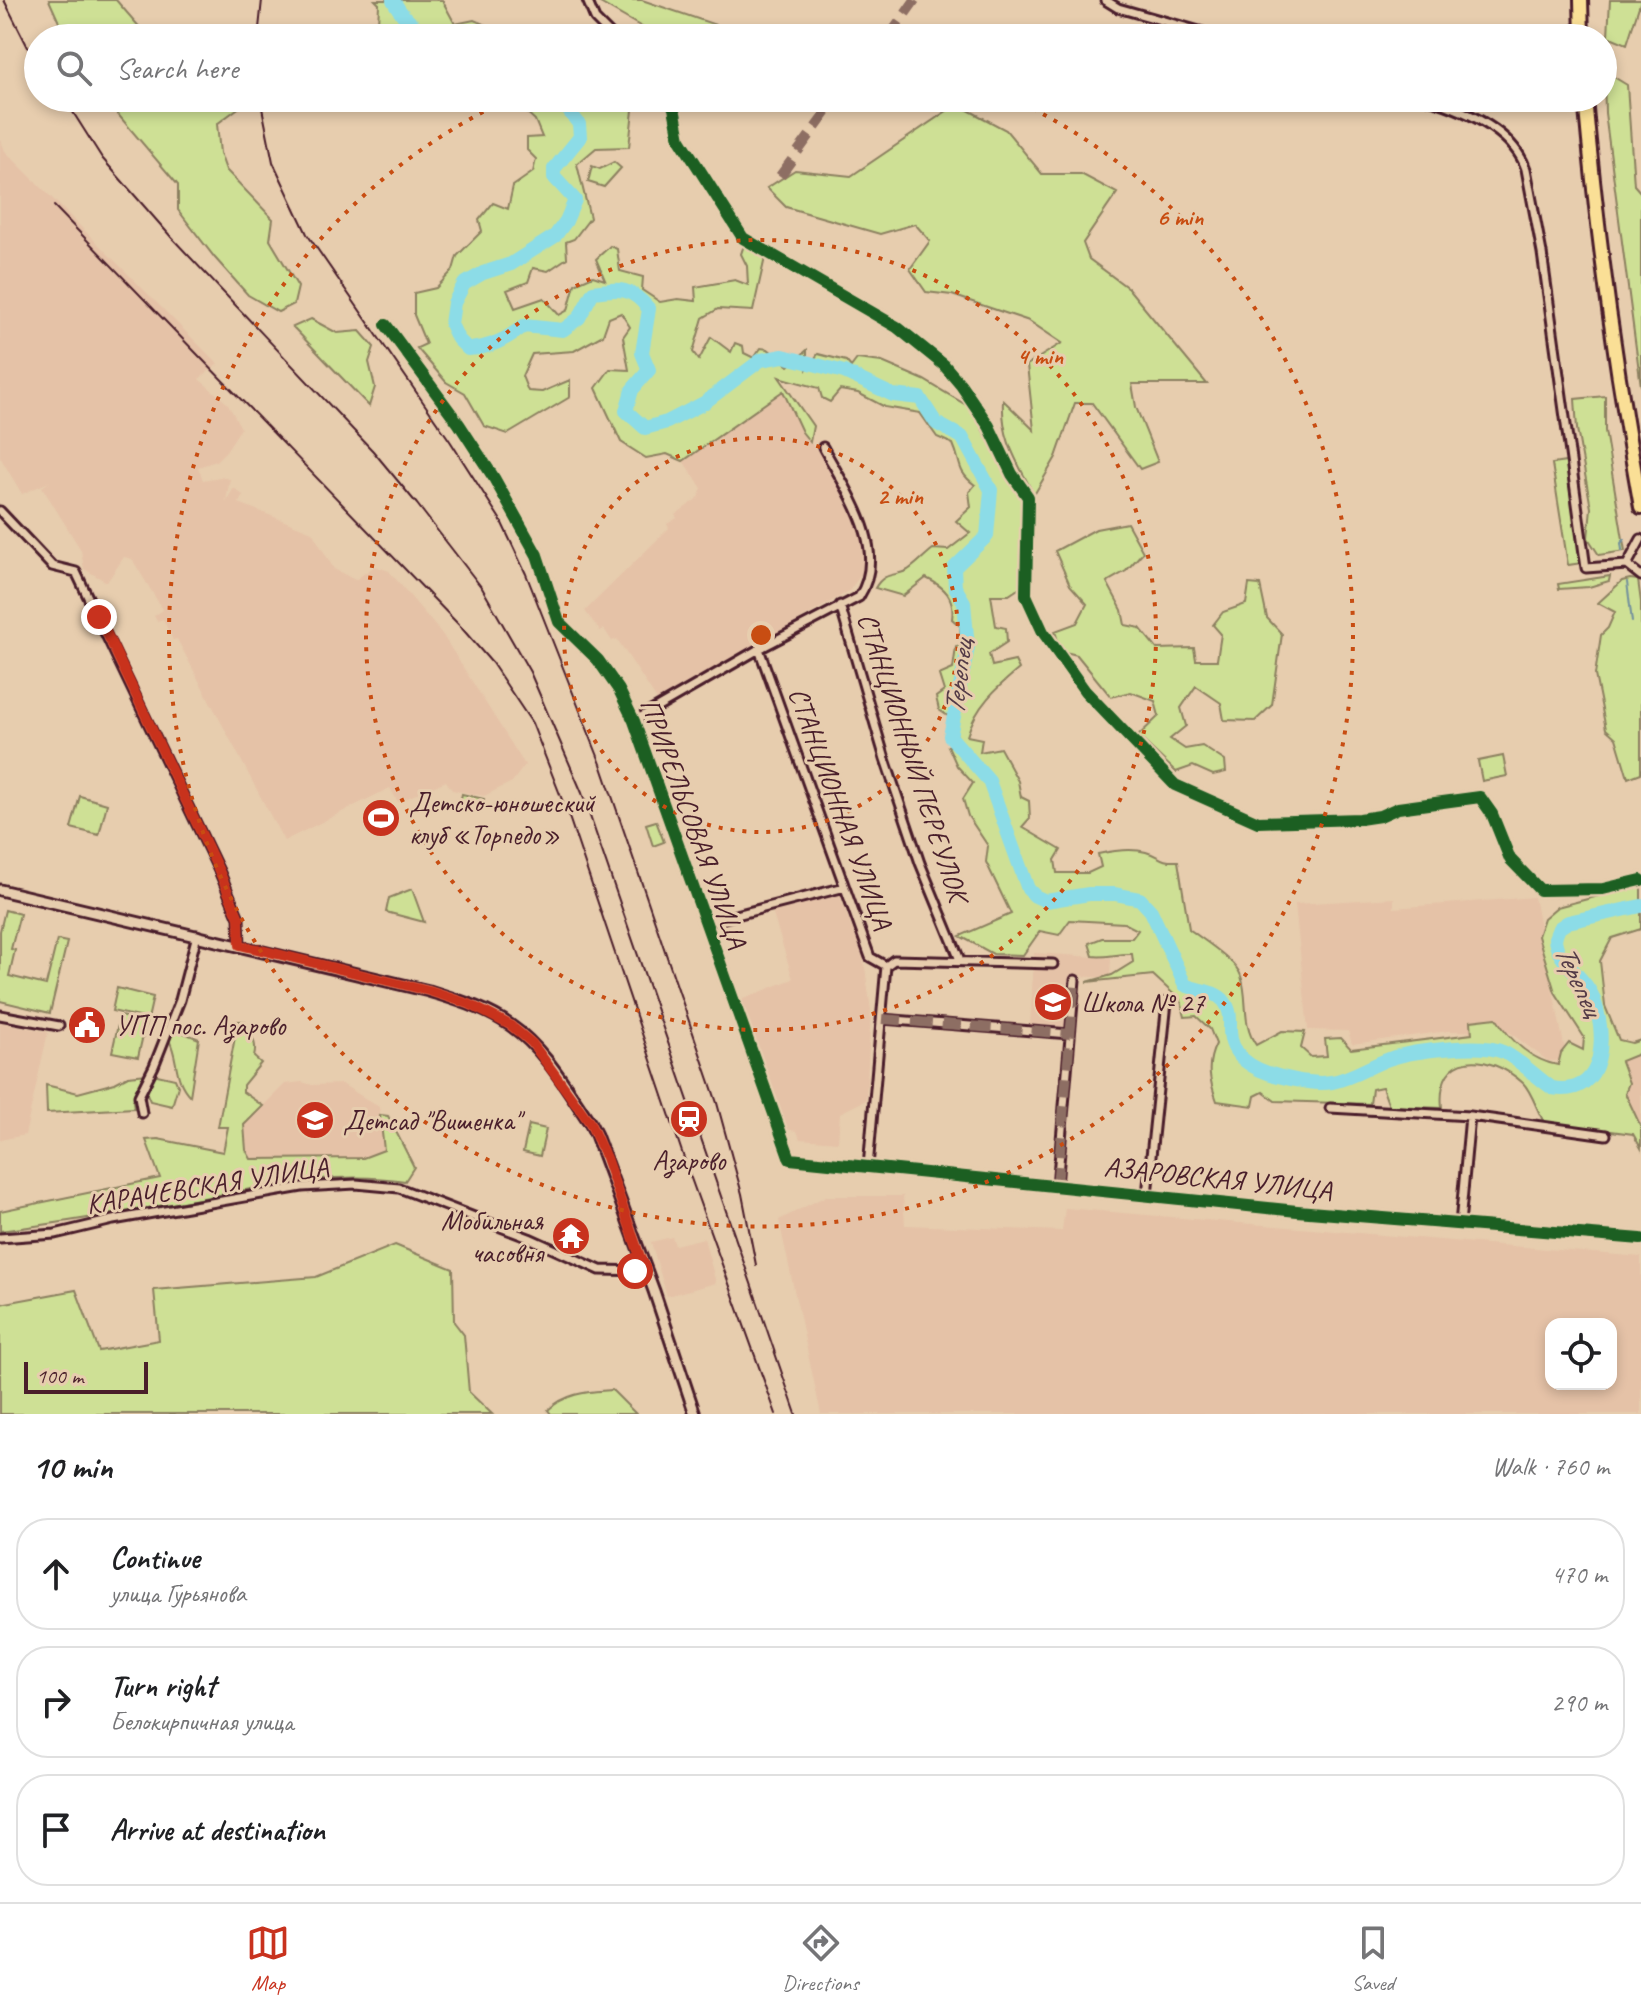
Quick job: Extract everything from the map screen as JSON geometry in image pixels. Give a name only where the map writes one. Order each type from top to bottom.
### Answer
[{"type":"main road","points":[[1581,0],[1582,24]]},
{"type":"main road","points":[[1586,112],[1622,399],[1641,507]]},
{"type":"street","points":[[587,0],[600,24]]},
{"type":"street","points":[[1105,0],[1118,8],[1175,24]]},
{"type":"street","points":[[675,112],[680,139],[743,238],[897,327],[944,365],[961,385],[989,426],[1012,474],[1028,497],[1026,595],[1043,632],[1085,691],[1175,785],[1258,822],[1360,819],[1380,816],[1398,808],[1480,797],[1492,814],[1510,859],[1540,890],[1603,889],[1641,880]]},
{"type":"street","points":[[1462,112],[1478,118],[1522,157],[1542,253],[1586,568],[1627,565],[1641,576]]},
{"type":"street","name":"ПРИРЕЛЬСОВАЯ УЛИЦА","points":[[386,325],[459,424],[494,478],[537,555],[559,622],[598,660],[619,690],[634,721],[790,1159]]},
{"type":"street","name":"СТАНЦИОННЫЙ ПЕРЕУЛОК","points":[[823,447],[866,528],[868,583],[859,597],[840,605],[920,863],[960,960]]},
{"type":"street","points":[[0,511],[52,566],[76,572],[220,873],[239,918],[240,945]]},
{"type":"street","points":[[1627,565],[1641,539]]},
{"type":"street","points":[[634,721],[840,605]]},
{"type":"street","name":"СТАНЦИОННАЯ УЛИЦА","points":[[759,649],[870,957],[886,966],[868,1167]]},
{"type":"street","points":[[705,923],[845,887]]},
{"type":"street","points":[[0,890],[429,991],[469,1004],[510,1025],[532,1043],[590,1123],[606,1158],[695,1414]]},
{"type":"street","points":[[142,1113],[139,1096],[180,1000],[197,935]]},
{"type":"street","points":[[886,966],[894,960],[1053,964]]},
{"type":"street","points":[[1057,1186],[1075,980]]},
{"type":"street","points":[[1147,1195],[1167,1002]]},
{"type":"street","points":[[0,1015],[59,1026]]},
{"type":"street","points":[[882,1019],[1070,1034]]},
{"type":"street","points":[[1330,1108],[1470,1116],[1606,1135]]},
{"type":"street","points":[[1460,1224],[1470,1116]]},
{"type":"street","name":"АЗАРОВСКАЯ УЛИЦА","points":[[790,1159],[1147,1195],[1641,1239]]},
{"type":"street","name":"КАРАЧЕВСКАЯ УЛИЦА","points":[[0,1238],[55,1234],[113,1220],[302,1187],[356,1184],[399,1188],[529,1238],[600,1270],[645,1271]]},
{"type":"shaded area","points":[[0,138],[5,151],[218,364],[199,379],[228,404],[241,428],[216,461],[198,467],[203,480],[230,479],[226,501],[234,488],[243,495],[239,503],[312,532],[334,569],[355,580],[375,566],[389,571],[442,634],[525,765],[512,782],[484,796],[452,790],[446,781],[398,802],[390,788],[284,841],[177,639],[173,640],[163,619],[157,621],[154,616],[163,610],[132,559],[124,557],[107,582],[84,569],[81,550],[42,487],[49,482],[22,494],[0,457]]},
{"type":"shaded area","points":[[784,390],[801,432],[818,451],[862,530],[866,568],[849,591],[659,703],[617,639],[612,641],[604,629],[600,631],[585,611],[669,528],[667,524],[677,518],[675,515],[698,498],[702,488],[683,461]]},
{"type":"shaded area","points":[[839,893],[864,960],[871,1011],[866,1100],[840,1113],[838,1142],[800,1139],[797,1131],[784,1129],[740,1000],[793,979],[772,911]]},
{"type":"shaded area","points":[[1534,897],[1567,1060],[1548,1061],[1509,1032],[1448,1031],[1352,1044],[1348,1031],[1308,1030],[1295,904],[1394,898],[1394,908]]},
{"type":"shaded area","name":"Школа № 27","points":[[1034,953],[1111,958],[1110,978],[1077,976],[1073,1029],[1030,1027]]},
{"type":"shaded area","points":[[0,1022],[48,1032],[25,1135],[0,1140]]},
{"type":"shaded area","points":[[1641,1053],[1641,1127],[1625,1092],[1620,1061]]},
{"type":"shaded area","name":"Детсад \"Вишенка\"","points":[[302,1082],[312,1085],[342,1084],[379,1107],[384,1150],[363,1158],[251,1159],[246,1150],[244,1125],[285,1084]]},
{"type":"shaded area","points":[[826,1196],[903,1196],[905,1225],[1062,1231],[1065,1208],[1641,1257],[1641,1414],[821,1414],[779,1220]]},
{"type":"shaded area","points":[[672,1237],[675,1245],[704,1238],[716,1283],[667,1296],[651,1242]]},
{"type":"green space","points":[[49,0],[116,0],[137,24],[60,24]]},
{"type":"green space","points":[[375,0],[442,0],[455,24],[378,24],[379,4]]},
{"type":"green space","points":[[595,0],[642,0],[713,24],[636,24]]},
{"type":"green space","points":[[1610,0],[1641,0],[1627,44],[1617,40],[1617,24],[1609,24]]},
{"type":"green space","points":[[474,20],[484,24],[455,24]]},
{"type":"green space","points":[[1617,79],[1627,85],[1634,185],[1641,193],[1641,386],[1605,113],[1617,112]]},
{"type":"green space","points":[[116,112],[233,112],[217,124],[220,153],[226,170],[273,219],[270,240],[298,287],[294,304],[278,312],[248,295],[178,210],[178,185]]},
{"type":"green space","points":[[526,112],[633,112],[629,147],[596,148],[577,164],[590,218],[574,239],[566,242],[567,258],[548,271],[533,268],[528,282],[507,290],[515,308],[544,298],[559,315],[568,310],[575,284],[593,276],[605,280],[596,259],[610,246],[617,249],[620,271],[643,277],[642,290],[660,302],[678,299],[696,301],[695,287],[735,280],[748,285],[747,266],[741,254],[745,242],[766,253],[753,311],[718,309],[703,318],[693,352],[699,360],[711,337],[731,352],[735,343],[743,346],[744,353],[754,358],[761,348],[768,349],[789,366],[807,350],[807,369],[818,354],[846,361],[851,367],[857,359],[882,362],[924,380],[971,408],[1008,478],[1025,500],[1021,587],[1009,595],[991,595],[996,626],[1006,628],[1007,642],[989,654],[992,666],[1015,661],[1019,669],[981,707],[967,736],[982,739],[980,752],[1000,748],[1018,781],[1021,797],[1029,801],[1030,818],[1022,827],[1061,850],[1055,860],[1057,873],[1088,873],[1101,867],[1098,854],[1122,850],[1140,851],[1163,860],[1178,861],[1189,929],[1238,970],[1243,985],[1248,1029],[1256,1045],[1282,1031],[1305,1032],[1301,1048],[1311,1057],[1327,1056],[1325,1039],[1341,1038],[1351,1049],[1472,1034],[1471,1021],[1496,1018],[1522,1048],[1539,1059],[1558,1065],[1561,1053],[1569,1043],[1583,1050],[1584,1037],[1555,992],[1538,936],[1544,918],[1557,907],[1641,885],[1641,929],[1612,938],[1600,961],[1605,1006],[1619,1040],[1632,1043],[1641,1040],[1641,1053],[1621,1061],[1629,1083],[1625,1093],[1641,1127],[1641,1148],[1633,1134],[1544,1122],[1523,1083],[1510,1073],[1481,1062],[1456,1066],[1447,1075],[1442,1089],[1442,1108],[1389,1106],[1382,1087],[1372,1089],[1370,1104],[1275,1101],[1263,1092],[1255,1096],[1253,1106],[1217,1101],[1210,1072],[1216,1044],[1210,1029],[1196,1016],[1185,1017],[1181,1001],[1153,975],[1087,982],[1112,975],[1133,962],[1132,954],[1093,956],[1089,943],[1102,938],[1132,938],[1138,930],[1124,923],[1070,920],[1059,935],[1040,931],[1023,955],[993,954],[960,936],[1011,914],[986,862],[988,846],[968,816],[963,799],[973,783],[957,766],[948,746],[963,745],[956,734],[958,723],[939,710],[936,697],[944,691],[939,675],[953,669],[956,647],[961,644],[960,626],[952,619],[952,605],[947,594],[926,578],[903,596],[875,588],[886,577],[908,570],[933,549],[948,550],[970,533],[956,521],[971,507],[969,492],[975,485],[962,471],[953,444],[937,437],[920,413],[885,407],[858,393],[840,390],[830,402],[822,398],[819,388],[779,377],[813,426],[810,442],[783,391],[683,461],[667,454],[646,458],[621,442],[596,388],[610,369],[629,370],[623,337],[630,327],[621,313],[609,318],[603,335],[574,351],[532,354],[522,376],[528,391],[542,392],[570,380],[570,397],[508,434],[484,426],[465,393],[446,382],[417,348],[426,344],[414,315],[414,293],[436,288],[453,270],[457,256],[482,231],[479,220],[493,203],[508,209],[513,186],[533,172],[536,159],[527,150],[527,138],[542,137],[535,120]]},
{"type":"green space","points":[[945,112],[972,112],[1006,130],[1042,174],[1081,174],[1117,193],[1083,243],[1089,259],[1128,288],[1207,384],[1132,384],[1136,407],[1158,462],[1140,469],[1092,403],[1075,403],[1056,457],[1034,495],[1007,438],[1003,400],[1034,430],[1027,365],[1062,343],[1029,321],[952,295],[926,292],[910,269],[930,241],[915,224],[880,234],[786,207],[767,188],[795,170],[851,176]]},
{"type":"green space","points":[[614,162],[621,168],[604,187],[588,182],[592,166],[600,169]]},
{"type":"green space","points":[[311,319],[337,333],[360,331],[374,347],[369,362],[375,387],[369,406],[293,327]]},
{"type":"green space","points":[[1605,396],[1605,431],[1625,551],[1599,555],[1588,538],[1591,508],[1575,399]]},
{"type":"green space","points":[[1566,462],[1582,563],[1568,565],[1552,464]]},
{"type":"green space","points":[[1127,523],[1143,552],[1126,571],[1107,582],[1122,610],[1125,625],[1140,628],[1157,649],[1194,648],[1196,660],[1217,660],[1221,634],[1213,625],[1223,612],[1246,604],[1249,584],[1260,585],[1267,618],[1282,634],[1272,705],[1255,721],[1224,720],[1221,703],[1196,686],[1181,708],[1186,726],[1170,739],[1185,749],[1202,746],[1225,761],[1226,772],[1213,775],[1193,766],[1176,772],[1138,736],[1159,716],[1155,701],[1131,692],[1111,697],[1077,655],[1061,651],[1055,631],[1077,623],[1087,604],[1070,585],[1055,551],[1096,529]]},
{"type":"green space","points":[[1610,576],[1609,581],[1589,587],[1559,589],[1558,584]]},
{"type":"green space","points":[[1638,580],[1641,602],[1641,773],[1628,778],[1616,738],[1606,729],[1595,675],[1601,635],[1615,612],[1598,603],[1622,581]]},
{"type":"green space","points":[[1503,756],[1507,776],[1482,781],[1478,761]]},
{"type":"green space","points":[[462,794],[484,799],[481,812],[459,807]]},
{"type":"green space","points":[[80,796],[107,804],[99,835],[71,828]]},
{"type":"green space","points":[[656,821],[664,842],[653,846],[646,824]]},
{"type":"green space","points":[[412,889],[424,922],[386,912],[389,898]]},
{"type":"green space","points":[[5,910],[20,914],[11,949],[15,950],[9,976],[46,985],[57,940],[67,942],[50,1013],[0,1001],[0,931]]},
{"type":"green space","points":[[117,988],[153,997],[148,1019],[112,1011]]},
{"type":"green space","points":[[120,1016],[146,1022],[138,1057],[112,1052]]},
{"type":"green space","points":[[238,1021],[245,1021],[254,1042],[254,1057],[261,1063],[243,1085],[243,1092],[263,1106],[244,1125],[246,1150],[251,1159],[363,1158],[384,1150],[380,1115],[388,1116],[414,1167],[405,1181],[353,1177],[301,1181],[0,1231],[0,1211],[160,1178],[146,1140],[158,1139],[223,1152],[228,1127],[218,1127]]},
{"type":"green space","points":[[174,1029],[199,1039],[190,1096],[181,1083],[169,1040]]},
{"type":"green space","points":[[148,1074],[133,1101],[134,1108],[47,1113],[46,1085],[78,1093],[115,1083],[128,1076]]},
{"type":"green space","points":[[153,1074],[175,1079],[178,1086],[172,1106],[150,1101],[147,1094]]},
{"type":"green space","points":[[529,1125],[546,1129],[540,1156],[523,1152]]},
{"type":"green space","points":[[395,1245],[453,1269],[454,1322],[464,1335],[469,1392],[492,1414],[0,1414],[0,1304],[76,1290],[99,1351],[159,1340],[154,1290],[316,1277]]},
{"type":"green space","points":[[612,1390],[636,1414],[551,1414],[548,1410],[570,1396]]},
{"type":"waterway","name":"Терепец","points":[[393,0],[412,24]]},
{"type":"waterway","name":"Терепец","points":[[570,112],[579,124],[580,137],[554,169],[554,177],[575,200],[566,221],[555,236],[511,264],[483,273],[464,284],[454,303],[451,324],[458,339],[468,349],[498,342],[524,326],[563,330],[579,318],[593,292],[618,290],[636,296],[649,309],[642,353],[649,370],[632,390],[626,411],[645,428],[667,422],[704,403],[761,360],[783,356],[844,372],[893,395],[920,398],[936,423],[962,437],[991,490],[987,536],[954,568],[955,587],[964,602],[968,647],[950,736],[989,781],[1028,889],[1046,901],[1089,894],[1115,894],[1140,899],[1151,911],[1185,985],[1216,995],[1226,1004],[1230,1014],[1231,1039],[1245,1061],[1278,1076],[1325,1083],[1347,1078],[1399,1056],[1479,1048],[1509,1055],[1552,1088],[1570,1088],[1584,1083],[1599,1058],[1601,1042],[1597,1009],[1588,988],[1560,954],[1555,938],[1559,928],[1568,922],[1641,906]]},
{"type":"waterway","points":[[1622,550],[1621,543],[1625,539]]},
{"type":"waterway","points":[[1627,582],[1632,622]]},
{"type":"railway","points":[[4,0],[24,39]]},
{"type":"railway","points":[[259,24],[262,0]]},
{"type":"railway","points":[[73,112],[102,158],[172,238],[373,451],[417,504],[482,588],[530,672],[582,793],[796,1414]]},
{"type":"railway","points":[[263,112],[273,162],[307,234],[450,441],[500,519],[526,574],[601,764],[717,1103],[742,1194],[756,1265]]},
{"type":"railway","points":[[54,206],[459,625],[492,663],[532,723],[570,820],[688,1170],[776,1414]]},
{"type":"marked path","points":[[898,24],[915,0]]},
{"type":"marked path","points":[[780,176],[827,112]]},
{"type":"marked path","points":[[1057,1186],[1075,980]]},
{"type":"marked path","points":[[882,1019],[1070,1034]]},
{"type":"cycle path","points":[[675,112],[680,139],[743,238],[897,327],[944,365],[961,385],[989,426],[1012,474],[1028,497],[1026,595],[1043,632],[1085,691],[1175,785],[1258,822],[1360,819],[1380,816],[1398,808],[1480,797],[1492,814],[1510,859],[1540,890],[1603,889],[1641,880]]},
{"type":"cycle path","points":[[386,325],[459,424],[494,478],[537,555],[559,622],[598,660],[619,690],[634,721],[790,1159],[1297,1211],[1641,1239]]},
{"type":"place","name":"Детско-юношеский клуб «Торпедо»","points":[[381,818]]},
{"type":"place","name":"Школа № 27","points":[[1053,1002]]},
{"type":"place","name":"УПП пос. Азарово","points":[[87,1025]]},
{"type":"place","name":"Азарово","points":[[689,1119]]},
{"type":"place","name":"Детсад \"Вишенка\"","points":[[315,1120]]},
{"type":"place","name":"Мобильная часовня","points":[[571,1236]]},
{"type":"route","points":[[99,617],[220,873],[239,918],[240,945],[429,991],[469,1004],[510,1025],[532,1043],[596,1135],[645,1271],[635,1271]]}]
